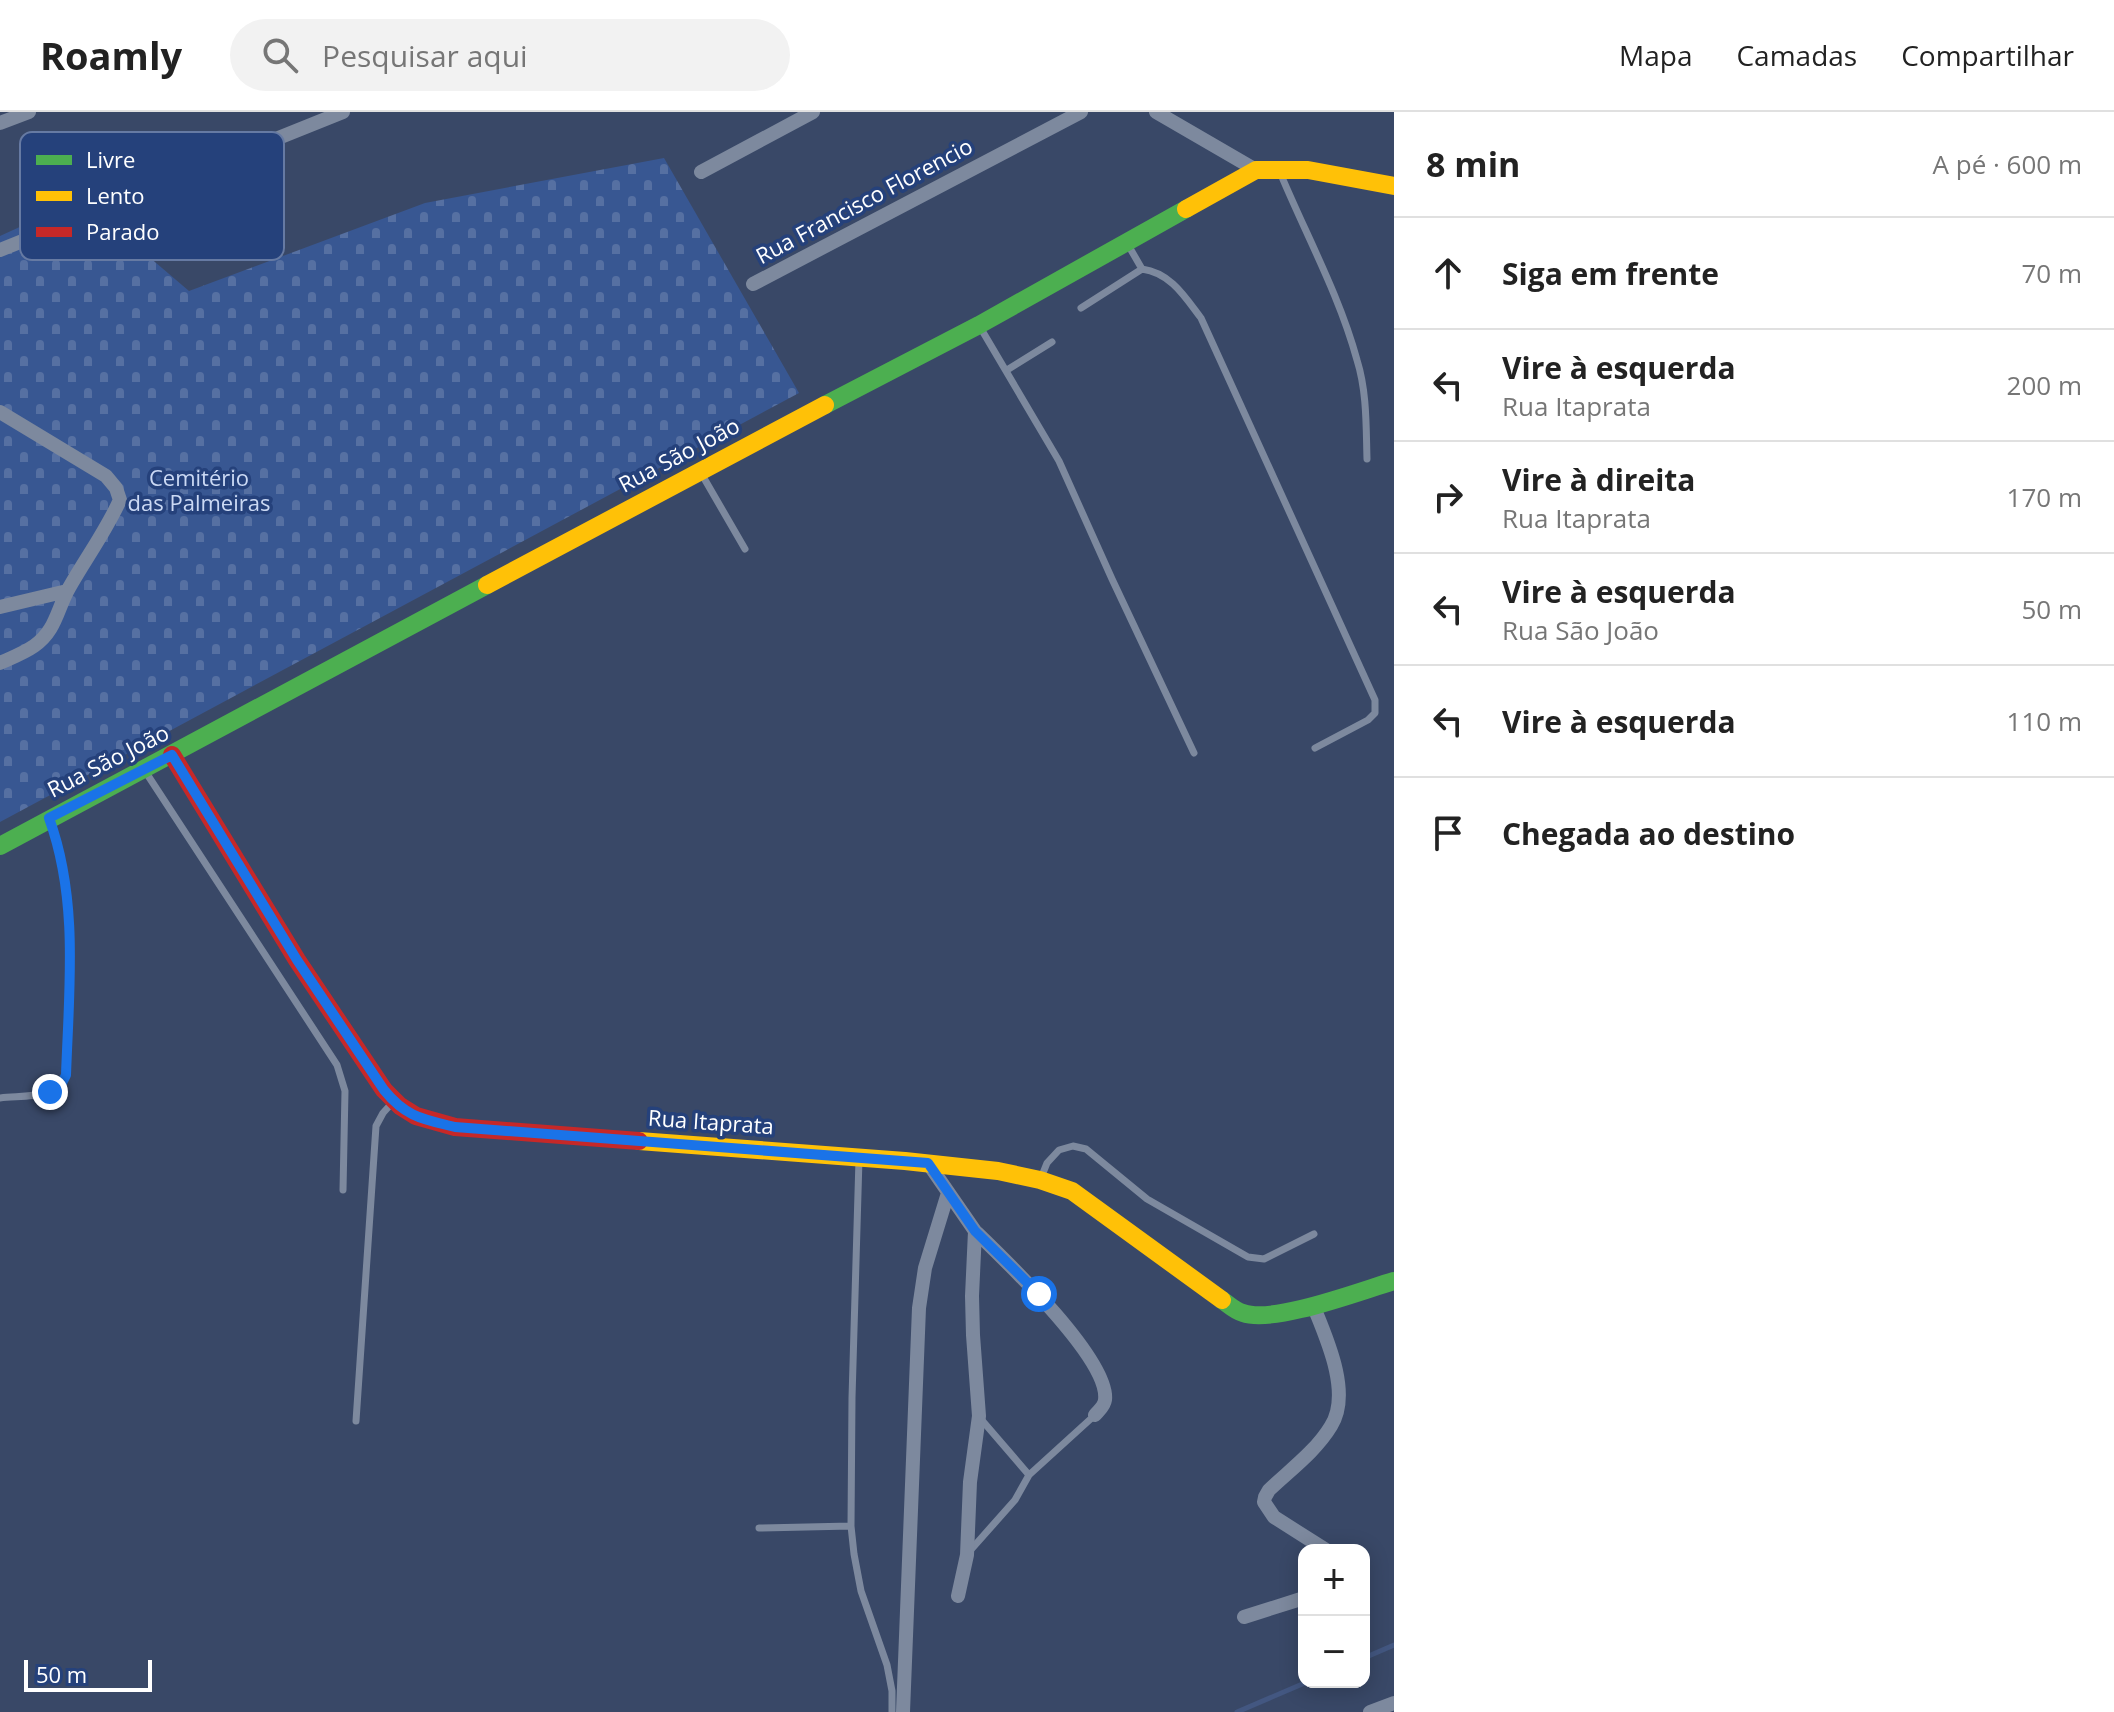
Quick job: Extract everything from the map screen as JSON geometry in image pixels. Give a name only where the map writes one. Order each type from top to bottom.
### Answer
[{"type":"street","points":[[0,123],[29,112]]},
{"type":"street","points":[[284,136],[343,112]]},
{"type":"street","points":[[701,172],[813,112]]},
{"type":"street","name":"Rua Francisco Florencio","points":[[753,284],[1081,112]]},
{"type":"street","points":[[1156,112],[1256,170]]},
{"type":"street","name":"Rua São João","points":[[0,846],[979,325],[1256,170],[1278,168],[1353,177],[1394,186]]},
{"type":"street","points":[[0,250],[20,242]]},
{"type":"street","points":[[0,412],[106,476],[116,488],[120,500],[67,591],[50,631],[35,646],[0,663]]},
{"type":"street","points":[[0,607],[67,591]]},
{"type":"street","name":"Rua Itaprata","points":[[172,755],[297,960],[393,1101],[413,1116],[455,1127],[928,1163],[998,1171],[1040,1180],[1072,1191],[1203,1288],[1242,1313],[1271,1315],[1394,1281]]},
{"type":"street","points":[[928,1163],[975,1231],[1039,1294],[1087,1354],[1105,1399],[1095,1415]]},
{"type":"street","points":[[903,1712],[919,1308],[925,1268],[948,1193]]},
{"type":"street","points":[[958,1596],[967,1555],[970,1482],[979,1416],[972,1296],[975,1231]]},
{"type":"street","points":[[1313,1305],[1329,1345],[1338,1382],[1334,1423],[1320,1442],[1269,1490],[1264,1502],[1274,1517],[1317,1544]]},
{"type":"street","points":[[1244,1617],[1298,1600]]},
{"type":"street","points":[[1370,1712],[1394,1703]]},
{"type":"lane","points":[[1278,168],[1358,360],[1365,401],[1367,459]]},
{"type":"lane","points":[[1127,243],[1142,269],[1161,274],[1172,283],[1201,318],[1375,700],[1375,713],[1368,720],[1315,748]]},
{"type":"lane","points":[[1081,308],[1142,269]]},
{"type":"lane","points":[[979,325],[1059,461],[1194,753]]},
{"type":"lane","points":[[1007,370],[1052,342]]},
{"type":"lane","points":[[700,471],[745,549]]},
{"type":"lane","points":[[144,770],[337,1065],[345,1091],[343,1190]]},
{"type":"lane","points":[[0,1098],[50,1092],[61,1085],[66,1075],[71,935],[58,843],[49,818]]},
{"type":"lane","points":[[356,1421],[376,1126],[393,1101]]},
{"type":"lane","points":[[1040,1180],[1047,1163],[1059,1150],[1073,1146],[1086,1149],[1147,1199],[1248,1257],[1264,1259],[1314,1234]]},
{"type":"lane","points":[[859,1157],[851,1526],[861,1591],[887,1665],[892,1712]]},
{"type":"lane","points":[[967,1555],[1015,1500],[1029,1475],[1095,1415]]},
{"type":"lane","points":[[979,1416],[1029,1475]]},
{"type":"lane","points":[[759,1528],[851,1526]]},
{"type":"green space","name":"Cemitério das Palmeiras","points":[[664,158],[799,393],[0,822],[0,236],[20,227],[20,260],[153,260],[189,291],[272,260],[284,260],[284,256],[425,203]]},
{"type":"waterway","points":[[1370,1655],[1394,1645]]},
{"type":"waterway","points":[[1237,1712],[1298,1686]]},
{"type":"traffic: fast","points":[[825,405],[979,325],[1186,209]]},
{"type":"traffic: fast","points":[[0,846],[487,585]]},
{"type":"traffic: fast","points":[[1222,1300],[1243,1313],[1275,1314],[1317,1305],[1394,1281]]},
{"type":"traffic: slow","points":[[1186,209],[1256,170],[1308,170],[1394,186]]},
{"type":"traffic: slow","points":[[487,585],[825,405]]},
{"type":"traffic: slow","points":[[639,1141],[905,1161],[998,1171],[1040,1180],[1072,1191],[1222,1300]]},
{"type":"traffic: jam","points":[[172,755],[297,960],[384,1090],[400,1106],[416,1116],[455,1127],[639,1141]]},
{"type":"route","points":[[50,1092],[61,1085],[66,1075],[71,935],[58,843],[49,818],[172,755],[332,1013],[384,1090],[413,1116],[455,1127],[928,1163],[975,1231],[1039,1294]]}]
